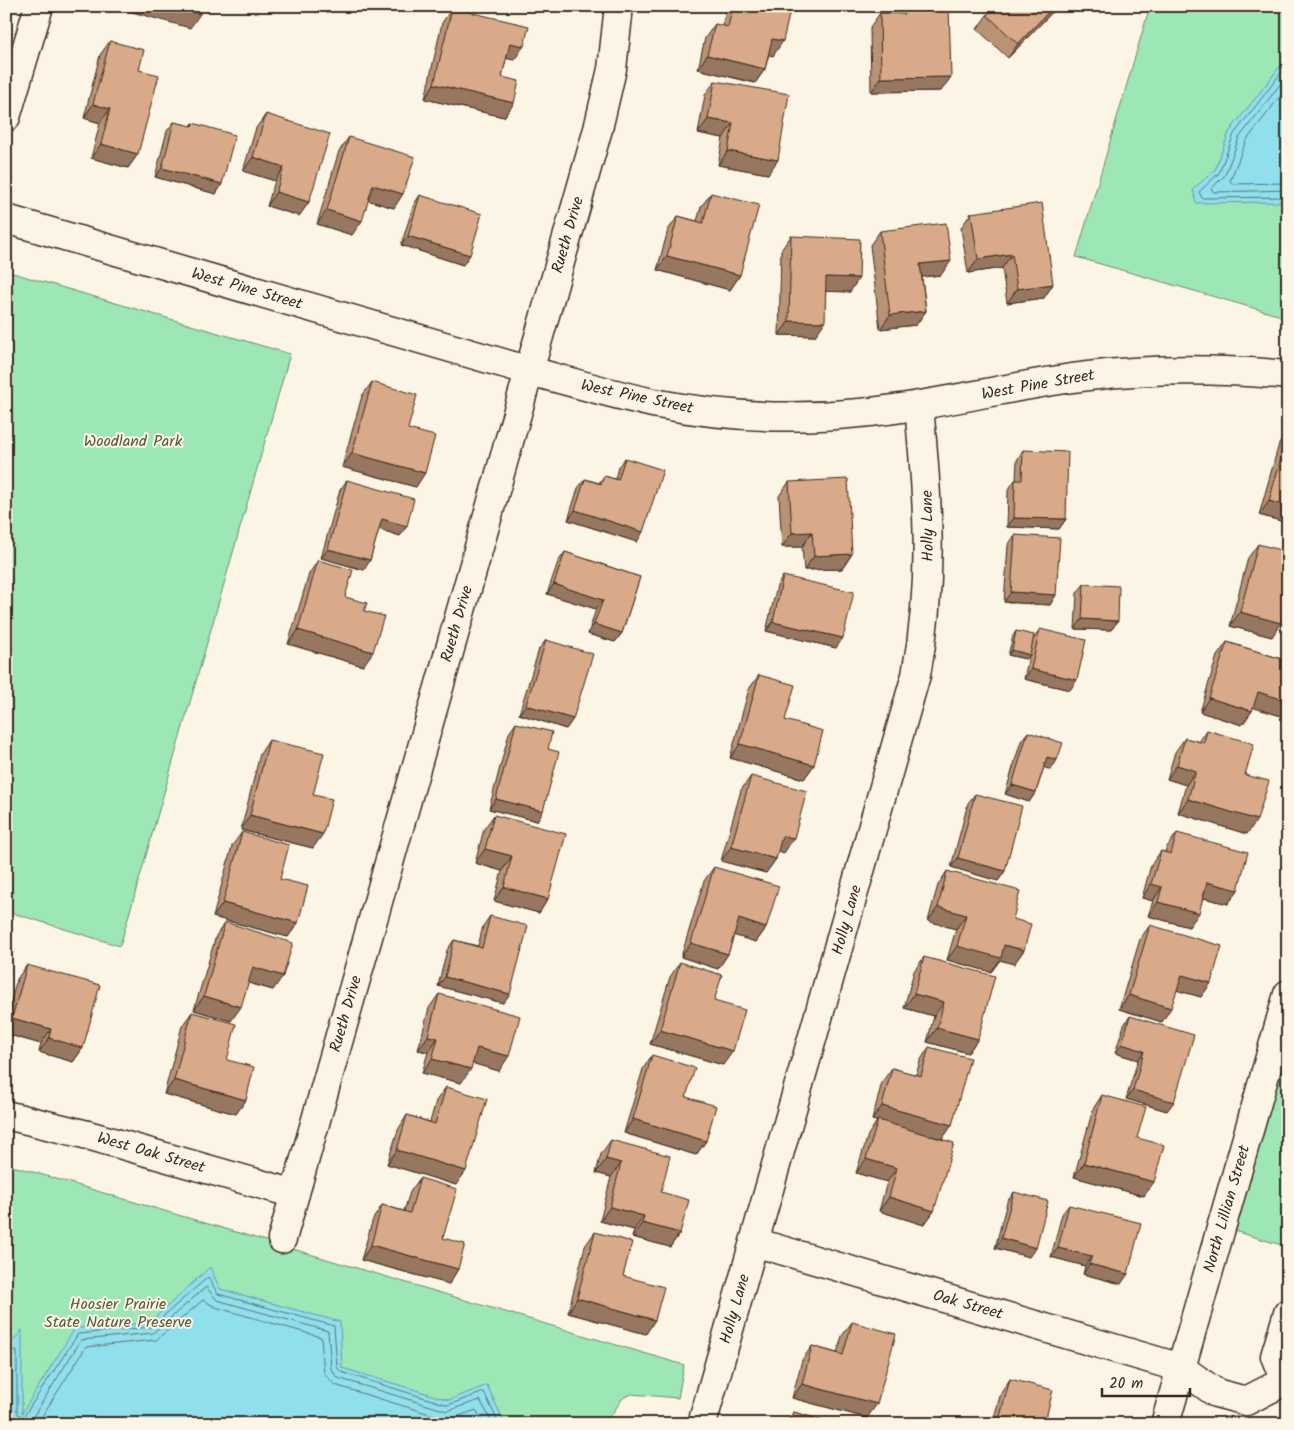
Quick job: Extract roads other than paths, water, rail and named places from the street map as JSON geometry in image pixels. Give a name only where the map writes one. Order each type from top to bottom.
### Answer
[{"type":"street","points":[[6,118],[38,6]]},
{"type":"street","name":"Rueth Drive","points":[[282,1239],[606,98],[612,69],[619,6]]},
{"type":"street","name":"West Pine Street","points":[[6,219],[530,370],[652,403],[730,414],[858,414],[920,407],[1043,382],[1135,371],[1185,369],[1288,375]]},
{"type":"street","name":"Holly Lane","points":[[702,1424],[916,675],[926,612],[929,573],[927,488],[920,407]]},
{"type":"street","name":"North Lillian Street","points":[[1166,1424],[1288,994]]},
{"type":"street","name":"West Oak Street","points":[[6,1115],[84,1134],[295,1194]]},
{"type":"street","name":"Oak Street","points":[[754,1242],[1181,1368],[1216,1393],[1246,1401],[1286,1382]]},
{"type":"street","points":[[1286,1382],[1275,1356],[1288,1313]]},
{"type":"water","points":[[1288,56],[1288,202],[1196,203],[1193,189],[1215,170],[1229,132]]},
{"type":"water","points":[[210,1267],[220,1289],[340,1322],[342,1368],[449,1400],[487,1385],[505,1424],[6,1424],[6,1350],[22,1330],[22,1413],[75,1328],[149,1323]]},
{"type":"park label","name":"Woodland Park","points":[[133,441]]},
{"type":"park label","name":"Hoosier Prairie State Nature Preserve","points":[[118,1313]]}]
